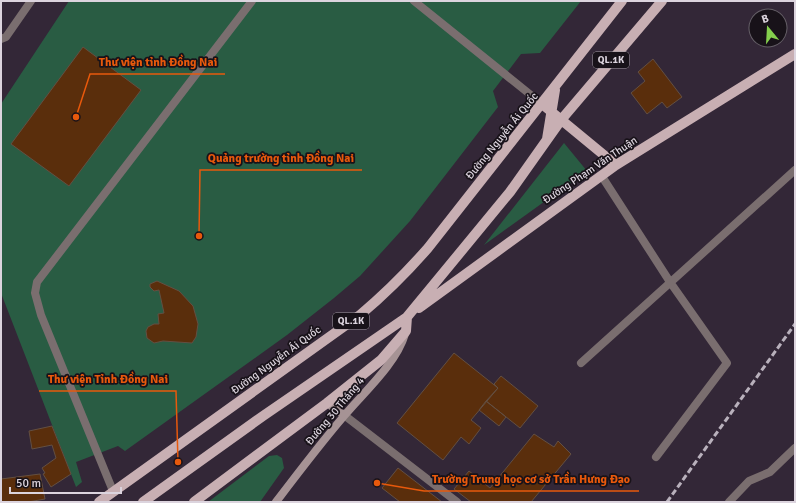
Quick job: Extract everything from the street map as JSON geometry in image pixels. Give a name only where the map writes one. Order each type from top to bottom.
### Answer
[{"type":"main road","name":"Đường Nguyễn Ái Quốc","points":[[98,502],[248,396],[360,315],[383,296],[428,248],[556,88],[622,1]]},
{"type":"main road","name":"Đường Nguyễn Ái Quốc","points":[[143,502],[263,416],[407,317],[510,192],[561,120],[662,1]]},
{"type":"main road","name":"Đường Phạm Văn Thuận","points":[[407,317],[601,175],[795,54]]},
{"type":"main road","name":"Đường Nguyễn Ái Quốc","points":[[547,140],[556,88]]},
{"type":"main road","points":[[542,104],[616,165]]},
{"type":"main road","points":[[194,502],[327,403],[381,360],[406,331],[407,317]]},
{"type":"main road","name":"Đường 30 Tháng 4","points":[[276,502],[344,415],[394,358],[401,346],[406,331]]},
{"type":"main road","points":[[327,403],[344,415]]},
{"type":"street","points":[[1,39],[6,37],[31,1]]},
{"type":"street","points":[[113,491],[42,315],[35,293],[37,282],[252,1]]},
{"type":"street","points":[[414,1],[542,104]]},
{"type":"street","points":[[581,363],[795,170]]},
{"type":"street","points":[[601,175],[670,282],[727,363],[656,457]]},
{"type":"street","points":[[344,415],[457,502]]},
{"type":"street","points":[[728,502],[750,481],[770,472],[795,448]]},
{"type":"green space","points":[[69,1],[581,1],[540,53],[521,54],[493,91],[498,107],[410,221],[360,276],[287,335],[125,451],[118,446],[76,462],[82,482],[76,487],[1,293],[1,104]]},
{"type":"green space","points":[[564,143],[587,171],[484,245]]},
{"type":"green space","points":[[277,455],[282,458],[284,468],[260,502],[208,502],[269,456]]},
{"type":"building","points":[[83,47],[141,90],[69,186],[11,144]]},
{"type":"building","points":[[653,59],[682,97],[667,108],[662,102],[647,114],[631,93],[645,81],[638,72]]},
{"type":"building","points":[[157,281],[179,291],[193,306],[198,324],[196,337],[192,343],[163,341],[154,343],[147,338],[146,331],[148,327],[154,324],[159,324],[158,314],[164,313],[159,290],[154,291],[150,287],[150,284]]},
{"type":"building","points":[[454,353],[498,388],[471,420],[481,428],[469,444],[461,437],[443,460],[397,423]]},
{"type":"building","points":[[501,376],[538,406],[520,428],[486,401],[498,388],[494,384]]},
{"type":"building","points":[[486,401],[506,417],[499,426],[479,410]]},
{"type":"building","points":[[52,426],[71,474],[51,487],[43,474],[45,473],[42,468],[56,458],[52,445],[32,449],[29,431]]},
{"type":"building","points":[[534,434],[554,447],[558,441],[571,454],[531,502],[471,502],[454,489],[469,471],[490,488]]},
{"type":"building","points":[[398,468],[442,502],[400,502],[382,488]]},
{"type":"building","points":[[40,474],[45,499],[28,502],[1,502],[1,479]]},
{"type":"railway","points":[[667,502],[795,324]]},
{"type":"place","name":"Thư viện tỉnh Đồng Nai","points":[[76,117]]},
{"type":"place","name":"Quảng trường tỉnh Đồng Nai","points":[[199,236]]},
{"type":"place","name":"Thư viện Tỉnh Đồng Nai","points":[[178,462]]},
{"type":"place","name":"Trường Trung học cơ sở Trần Hưng Đạo","points":[[377,483]]}]
